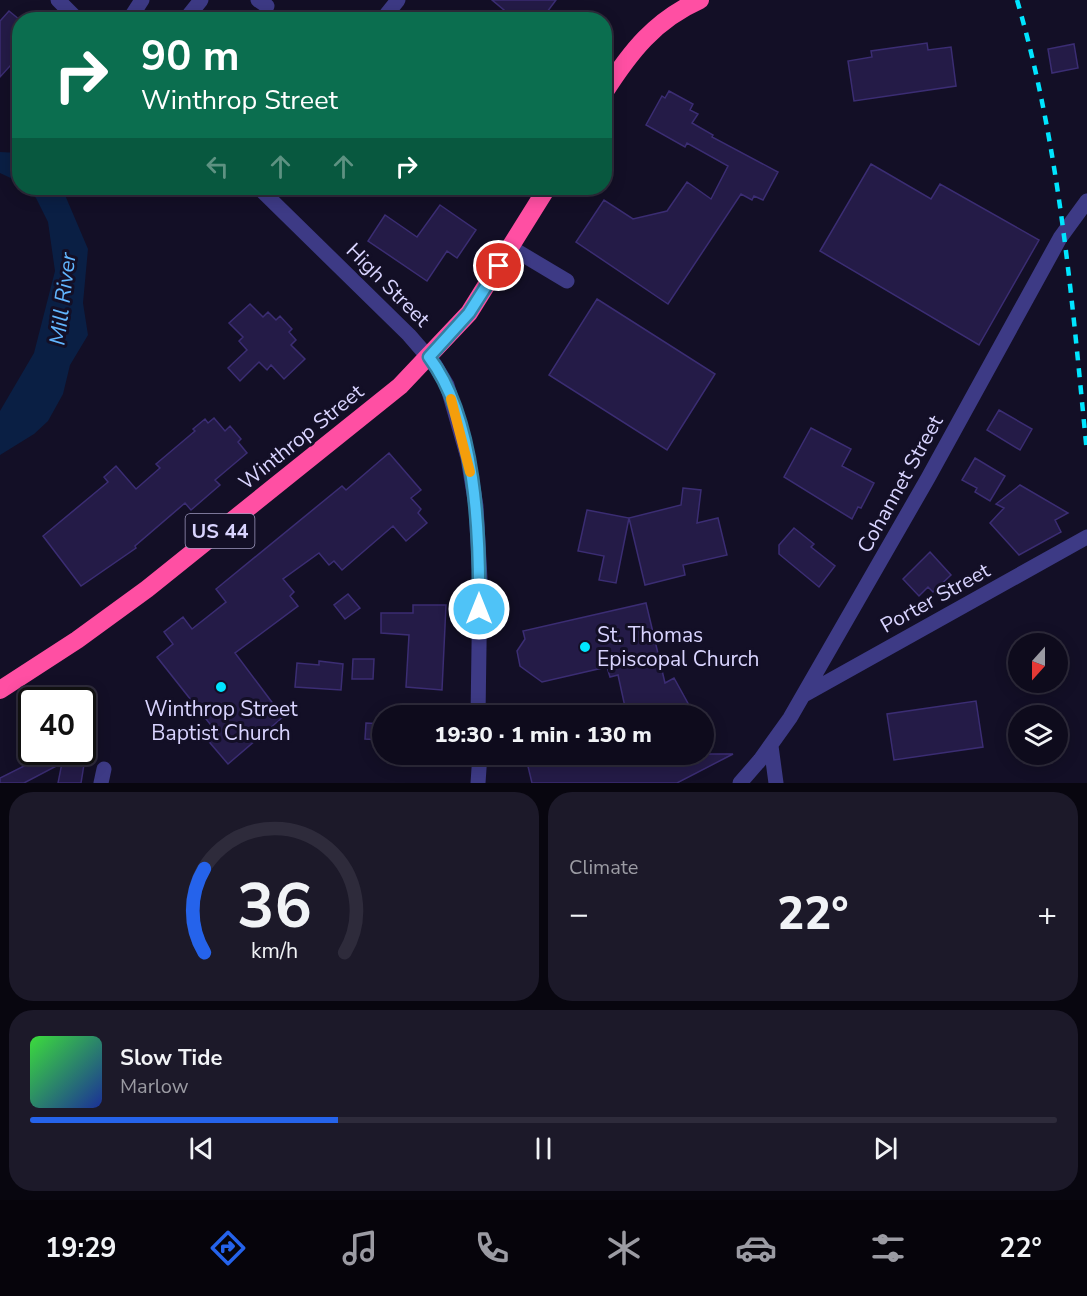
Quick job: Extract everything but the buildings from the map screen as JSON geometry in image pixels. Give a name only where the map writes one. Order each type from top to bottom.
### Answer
[{"type":"highway","points":[[612,81],[630,53],[654,28],[700,0]]},
{"type":"highway","name":"Winthrop Street","points":[[0,690],[85,634],[165,575],[400,386],[469,313],[543,195]]},
{"type":"street","points":[[58,0],[70,12]]},
{"type":"street","points":[[191,12],[201,0]]},
{"type":"street","points":[[388,12],[398,0]]},
{"type":"street","name":"High Street","points":[[266,195],[429,357],[441,373],[450,394],[468,458],[476,506],[480,579],[478,705]]},
{"type":"street","name":"Cohannet Street","points":[[740,783],[771,746],[804,695],[928,478],[1060,238],[1087,201]]},
{"type":"street","points":[[510,247],[567,280]]},
{"type":"street","name":"Porter Street","points":[[804,695],[1087,537]]},
{"type":"street","points":[[771,746],[776,783]]},
{"type":"street","points":[[478,783],[480,765]]},
{"type":"street","points":[[481,765],[486,783]]},
{"type":"water","points":[[0,152],[12,153],[12,179],[0,173]]},
{"type":"water","name":"Mill River","points":[[33,195],[65,195],[88,249],[83,303],[88,335],[70,365],[63,394],[48,421],[34,434],[0,455],[0,411],[34,353],[55,271],[48,222]]},
{"type":"railway","points":[[1017,0],[1032,55],[1054,168],[1070,282],[1087,453]]},
{"type":"slow traffic","points":[[451,399],[463,436],[470,472]]},
{"type":"place","name":"St. Thomas Episcopal Church","points":[[585,647]]},
{"type":"place","name":"Winthrop Street Baptist Church","points":[[221,687]]},
{"type":"route","points":[[479,609],[478,529],[468,458],[447,385],[429,357],[469,313],[499,266]]}]
